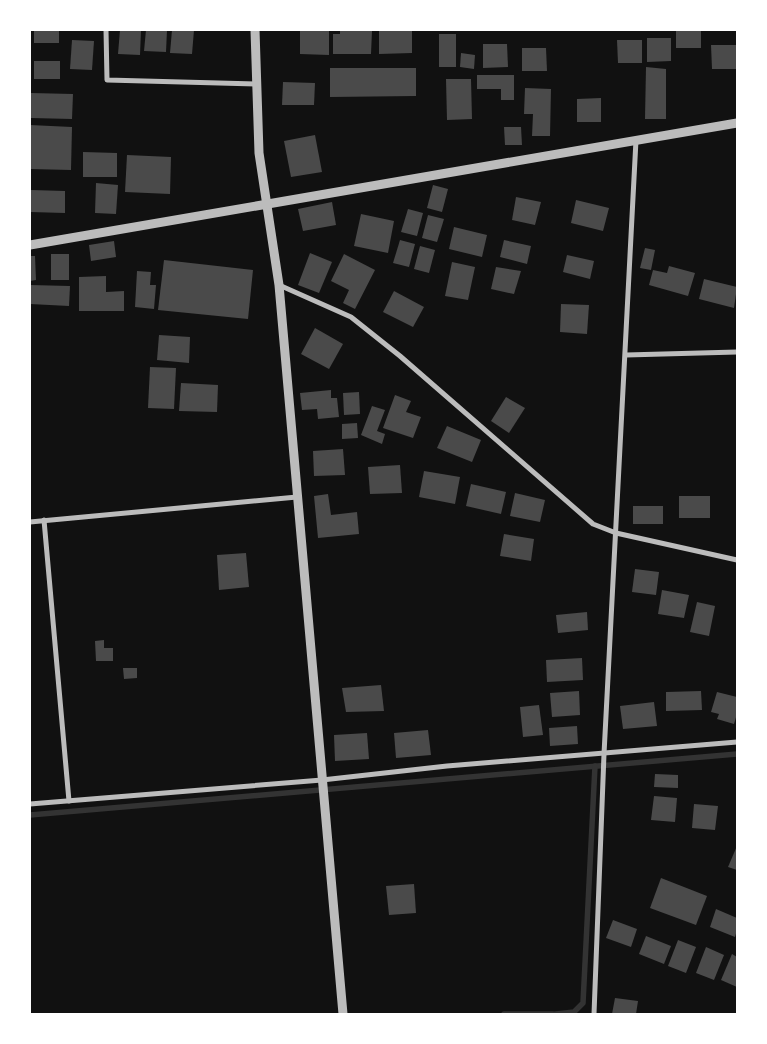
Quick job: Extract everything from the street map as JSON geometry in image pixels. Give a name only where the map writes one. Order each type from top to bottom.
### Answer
[{"type":"street","points":[[106,30],[107,80],[256,84]]},
{"type":"street","points":[[255,30],[258,153],[268,205],[279,285],[343,1014]]},
{"type":"street","points":[[30,245],[737,123]]},
{"type":"street","points":[[594,1014],[604,754],[636,140]]},
{"type":"street","points":[[279,285],[351,317],[400,356],[592,524],[616,533],[737,560]]},
{"type":"street","points":[[626,355],[737,352]]},
{"type":"street","points":[[30,522],[297,497]]},
{"type":"street","points":[[44,520],[69,801]]},
{"type":"street","points":[[30,804],[322,780],[447,766],[737,742]]},
{"type":"building","points":[[34,30],[59,30],[59,43],[34,43]]},
{"type":"building","points":[[120,30],[141,30],[140,55],[118,54]]},
{"type":"building","points":[[146,30],[167,30],[166,52],[144,51]]},
{"type":"building","points":[[172,30],[194,30],[192,54],[170,53]]},
{"type":"building","points":[[300,30],[329,30],[329,55],[300,54]]},
{"type":"building","points":[[379,30],[412,30],[412,53],[379,54]]},
{"type":"building","points":[[676,30],[701,30],[701,48],[676,48]]},
{"type":"building","points":[[340,31],[372,31],[371,54],[333,54],[333,34],[340,34]]},
{"type":"building","points":[[439,34],[456,34],[456,67],[439,67]]},
{"type":"building","points":[[647,38],[671,38],[671,61],[647,62]]},
{"type":"building","points":[[72,40],[94,41],[92,70],[70,69]]},
{"type":"building","points":[[617,40],[642,40],[642,63],[618,63]]},
{"type":"building","points":[[483,44],[507,44],[508,67],[483,68]]},
{"type":"building","points":[[711,45],[736,45],[736,69],[712,69]]},
{"type":"building","points":[[522,48],[546,48],[547,71],[522,71]]},
{"type":"building","points":[[461,53],[475,55],[474,69],[460,67]]},
{"type":"building","points":[[34,61],[60,61],[60,79],[34,79]]},
{"type":"building","points":[[646,67],[666,69],[666,119],[645,119]]},
{"type":"building","points":[[330,68],[416,68],[416,96],[330,97]]},
{"type":"building","points":[[477,75],[514,75],[514,100],[501,100],[501,89],[477,89]]},
{"type":"building","points":[[446,79],[471,79],[472,119],[447,120]]},
{"type":"building","points":[[283,82],[315,83],[314,105],[282,105]]},
{"type":"building","points":[[525,88],[551,89],[550,136],[532,136],[533,114],[524,114]]},
{"type":"building","points":[[31,93],[73,94],[72,119],[31,118]]},
{"type":"building","points":[[601,98],[601,122],[577,122],[577,99]]},
{"type":"building","points":[[30,125],[72,127],[71,170],[30,169]]},
{"type":"building","points":[[504,127],[521,127],[522,145],[505,145]]},
{"type":"building","points":[[315,135],[322,172],[291,177],[284,141]]},
{"type":"building","points":[[83,152],[117,153],[117,177],[83,177]]},
{"type":"building","points":[[127,155],[171,157],[170,194],[125,192]]},
{"type":"building","points":[[96,183],[118,185],[116,214],[95,213]]},
{"type":"building","points":[[433,185],[448,189],[442,212],[427,208]]},
{"type":"building","points":[[31,190],[65,191],[65,213],[30,212]]},
{"type":"building","points":[[516,197],[541,202],[535,225],[512,220]]},
{"type":"building","points":[[576,200],[609,208],[603,231],[571,223]]},
{"type":"building","points":[[332,202],[336,225],[303,231],[298,209]]},
{"type":"building","points":[[408,209],[423,213],[417,236],[401,232]]},
{"type":"building","points":[[361,214],[394,221],[388,253],[354,246]]},
{"type":"building","points":[[428,215],[444,219],[437,242],[422,238]]},
{"type":"building","points":[[454,227],[487,235],[482,257],[449,249]]},
{"type":"building","points":[[400,240],[415,244],[409,267],[393,263]]},
{"type":"building","points":[[504,240],[531,246],[527,264],[500,257]]},
{"type":"building","points":[[114,241],[116,257],[91,261],[89,245]]},
{"type":"building","points":[[420,246],[435,250],[429,273],[414,269]]},
{"type":"building","points":[[645,248],[655,250],[651,270],[640,268]]},
{"type":"building","points":[[310,253],[332,262],[319,293],[298,285]]},
{"type":"building","points":[[51,254],[69,254],[69,280],[51,280]]},
{"type":"building","points":[[344,254],[375,270],[355,309],[343,303],[349,290],[331,281]]},
{"type":"building","points":[[567,255],[594,261],[590,279],[563,272]]},
{"type":"building","points":[[30,256],[35,256],[36,280],[30,281]]},
{"type":"building","points":[[164,260],[253,270],[248,319],[158,310]]},
{"type":"building","points":[[452,262],[475,267],[468,300],[445,296]]},
{"type":"building","points":[[669,266],[695,273],[688,296],[649,285],[653,270],[667,273]]},
{"type":"building","points":[[496,267],[521,271],[514,294],[491,289]]},
{"type":"building","points":[[137,271],[151,272],[150,285],[156,285],[154,309],[135,307]]},
{"type":"building","points":[[106,276],[106,292],[124,291],[124,311],[79,311],[79,277]]},
{"type":"building","points":[[704,279],[737,287],[734,308],[699,299]]},
{"type":"building","points":[[30,285],[70,286],[69,306],[30,304]]},
{"type":"building","points":[[394,291],[424,307],[413,327],[383,312]]},
{"type":"building","points":[[561,304],[589,305],[587,334],[560,332]]},
{"type":"building","points":[[315,328],[343,344],[329,369],[301,354]]},
{"type":"building","points":[[159,335],[190,337],[189,363],[157,360]]},
{"type":"building","points":[[150,367],[176,368],[174,409],[148,408]]},
{"type":"building","points":[[181,383],[218,385],[217,412],[179,411]]},
{"type":"building","points":[[331,390],[331,398],[337,398],[339,417],[318,419],[317,409],[302,410],[300,393]]},
{"type":"building","points":[[359,392],[360,414],[344,415],[343,393]]},
{"type":"building","points":[[395,395],[411,401],[406,412],[421,417],[413,438],[383,428]]},
{"type":"building","points":[[506,397],[525,408],[509,433],[491,421]]},
{"type":"building","points":[[372,406],[385,410],[377,431],[385,434],[382,444],[361,435]]},
{"type":"building","points":[[357,423],[358,438],[342,439],[342,424]]},
{"type":"building","points":[[447,426],[481,440],[472,462],[437,448]]},
{"type":"building","points":[[343,449],[345,475],[314,476],[313,451]]},
{"type":"building","points":[[400,465],[402,493],[370,494],[368,467]]},
{"type":"building","points":[[424,471],[460,477],[455,504],[419,497]]},
{"type":"building","points":[[471,484],[506,492],[501,514],[466,506]]},
{"type":"building","points":[[515,493],[545,500],[540,522],[510,516]]},
{"type":"building","points":[[328,494],[331,515],[357,512],[359,534],[318,538],[314,496]]},
{"type":"building","points":[[679,496],[710,496],[710,518],[679,518]]},
{"type":"building","points":[[633,506],[663,506],[663,524],[633,524]]},
{"type":"building","points":[[504,534],[534,539],[531,561],[500,556]]},
{"type":"building","points":[[246,553],[249,587],[219,590],[217,555]]},
{"type":"building","points":[[635,569],[659,572],[656,595],[632,592]]},
{"type":"building","points":[[662,590],[689,595],[684,618],[658,614]]},
{"type":"building","points":[[697,602],[715,606],[709,636],[690,632]]},
{"type":"building","points":[[587,612],[588,630],[558,633],[556,615]]},
{"type":"building","points":[[104,640],[104,648],[113,648],[113,661],[96,661],[95,641]]},
{"type":"building","points":[[582,658],[583,680],[547,682],[546,660]]},
{"type":"building","points":[[123,668],[137,668],[137,678],[124,679]]},
{"type":"building","points":[[381,685],[384,711],[346,712],[342,688]]},
{"type":"building","points":[[579,691],[580,715],[552,717],[550,693]]},
{"type":"building","points":[[701,691],[702,710],[666,711],[666,692]]},
{"type":"building","points":[[717,692],[737,697],[737,714],[734,724],[717,719],[719,714],[711,712]]},
{"type":"building","points":[[654,702],[657,726],[623,729],[620,706]]},
{"type":"building","points":[[539,705],[543,735],[523,737],[520,707]]},
{"type":"building","points":[[577,726],[578,744],[550,746],[549,728]]},
{"type":"building","points":[[428,730],[431,755],[396,758],[394,733]]},
{"type":"building","points":[[367,733],[369,759],[335,761],[334,735]]},
{"type":"building","points":[[655,774],[678,775],[678,788],[654,787]]},
{"type":"building","points":[[654,796],[677,798],[675,822],[651,820]]},
{"type":"building","points":[[694,804],[718,806],[715,830],[692,828]]},
{"type":"building","points":[[737,846],[737,870],[728,867]]},
{"type":"building","points":[[661,878],[707,896],[696,925],[650,908]]},
{"type":"building","points":[[414,884],[416,913],[389,915],[386,886]]},
{"type":"building","points":[[716,909],[737,918],[735,937],[710,927]]},
{"type":"building","points":[[613,920],[637,929],[631,947],[606,938]]},
{"type":"building","points":[[646,936],[671,946],[664,964],[639,954]]},
{"type":"building","points":[[678,940],[696,947],[686,973],[668,966]]},
{"type":"building","points":[[706,947],[724,955],[714,980],[696,973]]},
{"type":"building","points":[[732,954],[737,957],[737,987],[721,980]]},
{"type":"building","points":[[615,998],[638,1001],[636,1014],[612,1014]]},
{"type":"waterway","points":[[30,815],[737,754]]},
{"type":"waterway","points":[[556,1014],[574,1012],[583,1003],[595,766]]},
{"type":"waterway","points":[[504,1014],[553,1014]]}]
